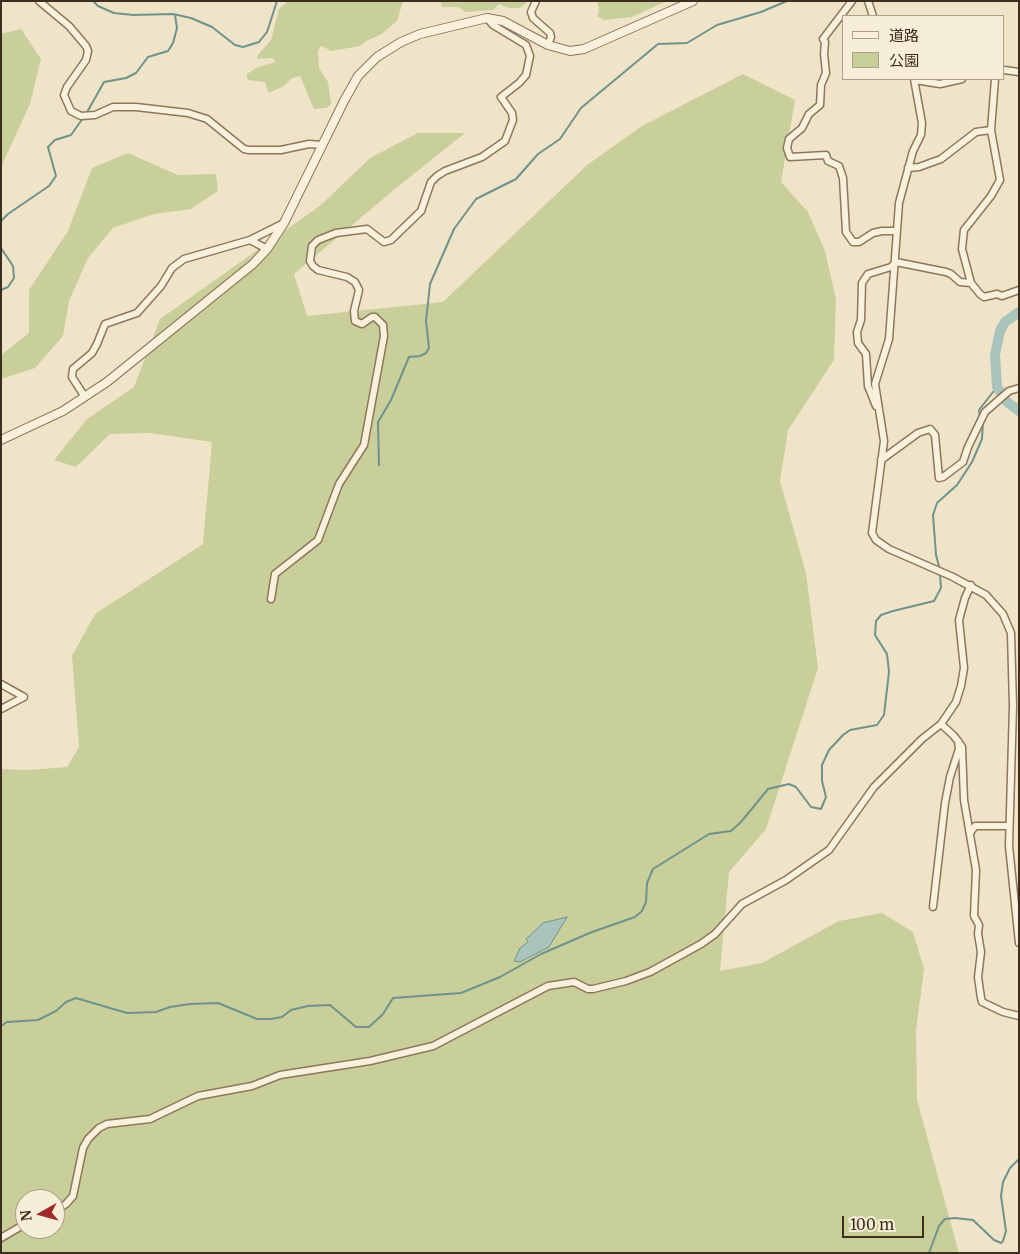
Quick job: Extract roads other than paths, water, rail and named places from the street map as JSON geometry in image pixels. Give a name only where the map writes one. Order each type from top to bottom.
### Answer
[{"type":"street","points":[[39,1],[69,26],[88,51],[86,60],[67,87],[64,96],[71,110],[81,116],[95,115],[113,108],[136,107],[196,115],[216,124],[244,149],[281,150],[309,144],[322,145]]},
{"type":"street","points":[[536,1],[531,12],[533,18],[550,33],[551,37],[548,45]]},
{"type":"street","points":[[1,440],[85,398],[229,284],[267,249],[284,222],[358,76],[377,57],[400,42],[420,34],[487,18],[503,21],[548,45],[570,51],[584,49],[693,1]]},
{"type":"street","points":[[852,1],[823,39],[825,42],[826,73],[821,85],[820,105],[809,114],[802,128],[789,139],[787,148],[790,157],[826,155],[828,162],[839,166],[843,178],[846,232],[852,242],[859,242],[874,233],[882,231],[897,231]]},
{"type":"street","points":[[868,1],[873,15]]},
{"type":"street","points":[[271,599],[275,574],[318,540],[339,484],[358,458],[364,445],[384,336],[383,325],[375,317],[372,316],[362,324],[355,320],[354,311],[359,290],[354,282],[338,274],[318,270],[310,261],[312,246],[318,240],[336,233],[367,228],[384,242],[391,240],[421,211],[431,182],[437,176],[482,157],[505,141],[513,120],[512,113],[502,97],[519,84],[526,75],[530,56],[526,46],[493,25],[487,18]]},
{"type":"street","points":[[1005,70],[1019,72]]},
{"type":"street","points":[[958,80],[940,84],[914,80],[921,135],[913,151],[899,203],[889,338],[876,384],[884,441],[872,533],[876,540],[896,552],[971,585],[986,595],[1003,614],[1011,634],[1013,706],[1009,846],[1019,943]]},
{"type":"street","points":[[995,80],[991,130],[1000,180],[996,189],[964,230],[962,236],[963,259],[971,283],[984,297],[997,294],[1002,296],[1019,290]]},
{"type":"street","points":[[908,168],[919,167],[941,159],[976,132],[991,130]]},
{"type":"street","points":[[85,398],[72,377],[73,368],[92,353],[105,324],[137,313],[161,286],[172,268],[184,259],[250,240],[284,222]]},
{"type":"street","points":[[250,240],[267,249]]},
{"type":"street","points":[[896,262],[946,272],[960,282],[971,283]]},
{"type":"street","points":[[880,411],[870,394],[866,354],[858,342],[862,283],[868,274],[891,267],[896,262]]},
{"type":"street","points":[[881,460],[918,433],[930,429],[935,435],[939,478],[943,477],[954,471],[963,462],[985,412],[1009,391],[1019,388]]},
{"type":"street","points":[[65,1205],[73,1196],[83,1148],[98,1128],[107,1124],[150,1119],[198,1096],[252,1086],[280,1075],[370,1061],[427,1048],[548,986],[574,982],[588,989],[626,981],[680,957],[714,934],[742,904],[794,875],[829,850],[874,787],[922,739],[941,724],[956,702],[961,686],[964,668],[959,620],[964,598],[971,585]]},
{"type":"street","points":[[1,684],[24,698],[1,709]]},
{"type":"street","points":[[941,724],[962,747],[962,781],[977,882],[974,916],[979,925],[978,934],[981,952],[978,977],[982,1002],[1003,1012],[1019,1016]]},
{"type":"street","points":[[933,907],[940,832],[950,777],[959,748],[958,741]]},
{"type":"street","points":[[969,834],[975,826],[1009,826]]},
{"type":"street","points":[[1,1238],[15,1230]]},
{"type":"water","points":[[567,917],[549,947],[520,962],[514,961],[520,948],[528,942],[526,939],[543,923]]},
{"type":"waterway","points":[[93,1],[98,6],[114,13],[133,15],[173,14],[191,18],[212,27],[235,45],[243,47],[259,42],[267,32],[277,1]]},
{"type":"waterway","points":[[379,465],[378,422],[391,400],[409,357],[420,356],[426,353],[429,348],[426,321],[430,284],[454,229],[476,199],[516,179],[538,154],[560,139],[581,108],[658,44],[687,43],[717,25],[761,12],[787,1]]},
{"type":"waterway","points":[[86,114],[104,82],[126,78],[136,73],[148,57],[168,51],[173,43],[177,28],[175,15]]},
{"type":"waterway","points":[[1,221],[8,214],[49,186],[56,176],[48,147],[55,140],[71,135],[83,118]]},
{"type":"waterway","points":[[1,248],[13,266],[14,278],[8,287],[1,290]]},
{"type":"waterway","points":[[1019,312],[1005,322],[1000,331],[995,355],[997,387],[1007,402],[1019,411]]},
{"type":"waterway","points":[[980,417],[979,410],[997,387]]},
{"type":"waterway","points":[[940,570],[936,555],[933,515],[937,503],[957,485],[972,462],[982,439],[983,421]]},
{"type":"waterway","points":[[1,1026],[7,1022],[38,1020],[56,1011],[66,1002],[76,998],[127,1013],[156,1012],[170,1007],[190,1004],[218,1003],[257,1019],[282,1017],[291,1010],[308,1006],[330,1005],[356,1027],[369,1027],[383,1014],[393,998],[461,993],[500,977],[541,954],[592,932],[635,917],[642,911],[646,902],[647,883],[653,869],[709,834],[731,831],[741,822],[768,789],[789,784],[796,787],[811,807],[821,809],[826,797],[822,781],[822,765],[829,750],[850,730],[877,725],[884,715],[889,672],[887,654],[875,635],[876,621],[881,615],[934,601],[941,588],[940,574]]},
{"type":"waterway","points":[[929,1253],[939,1226],[945,1219],[973,1220],[994,1240],[1001,1243],[1003,1241],[1006,1231],[1001,1196],[1003,1182],[1010,1168],[1019,1159]]}]
